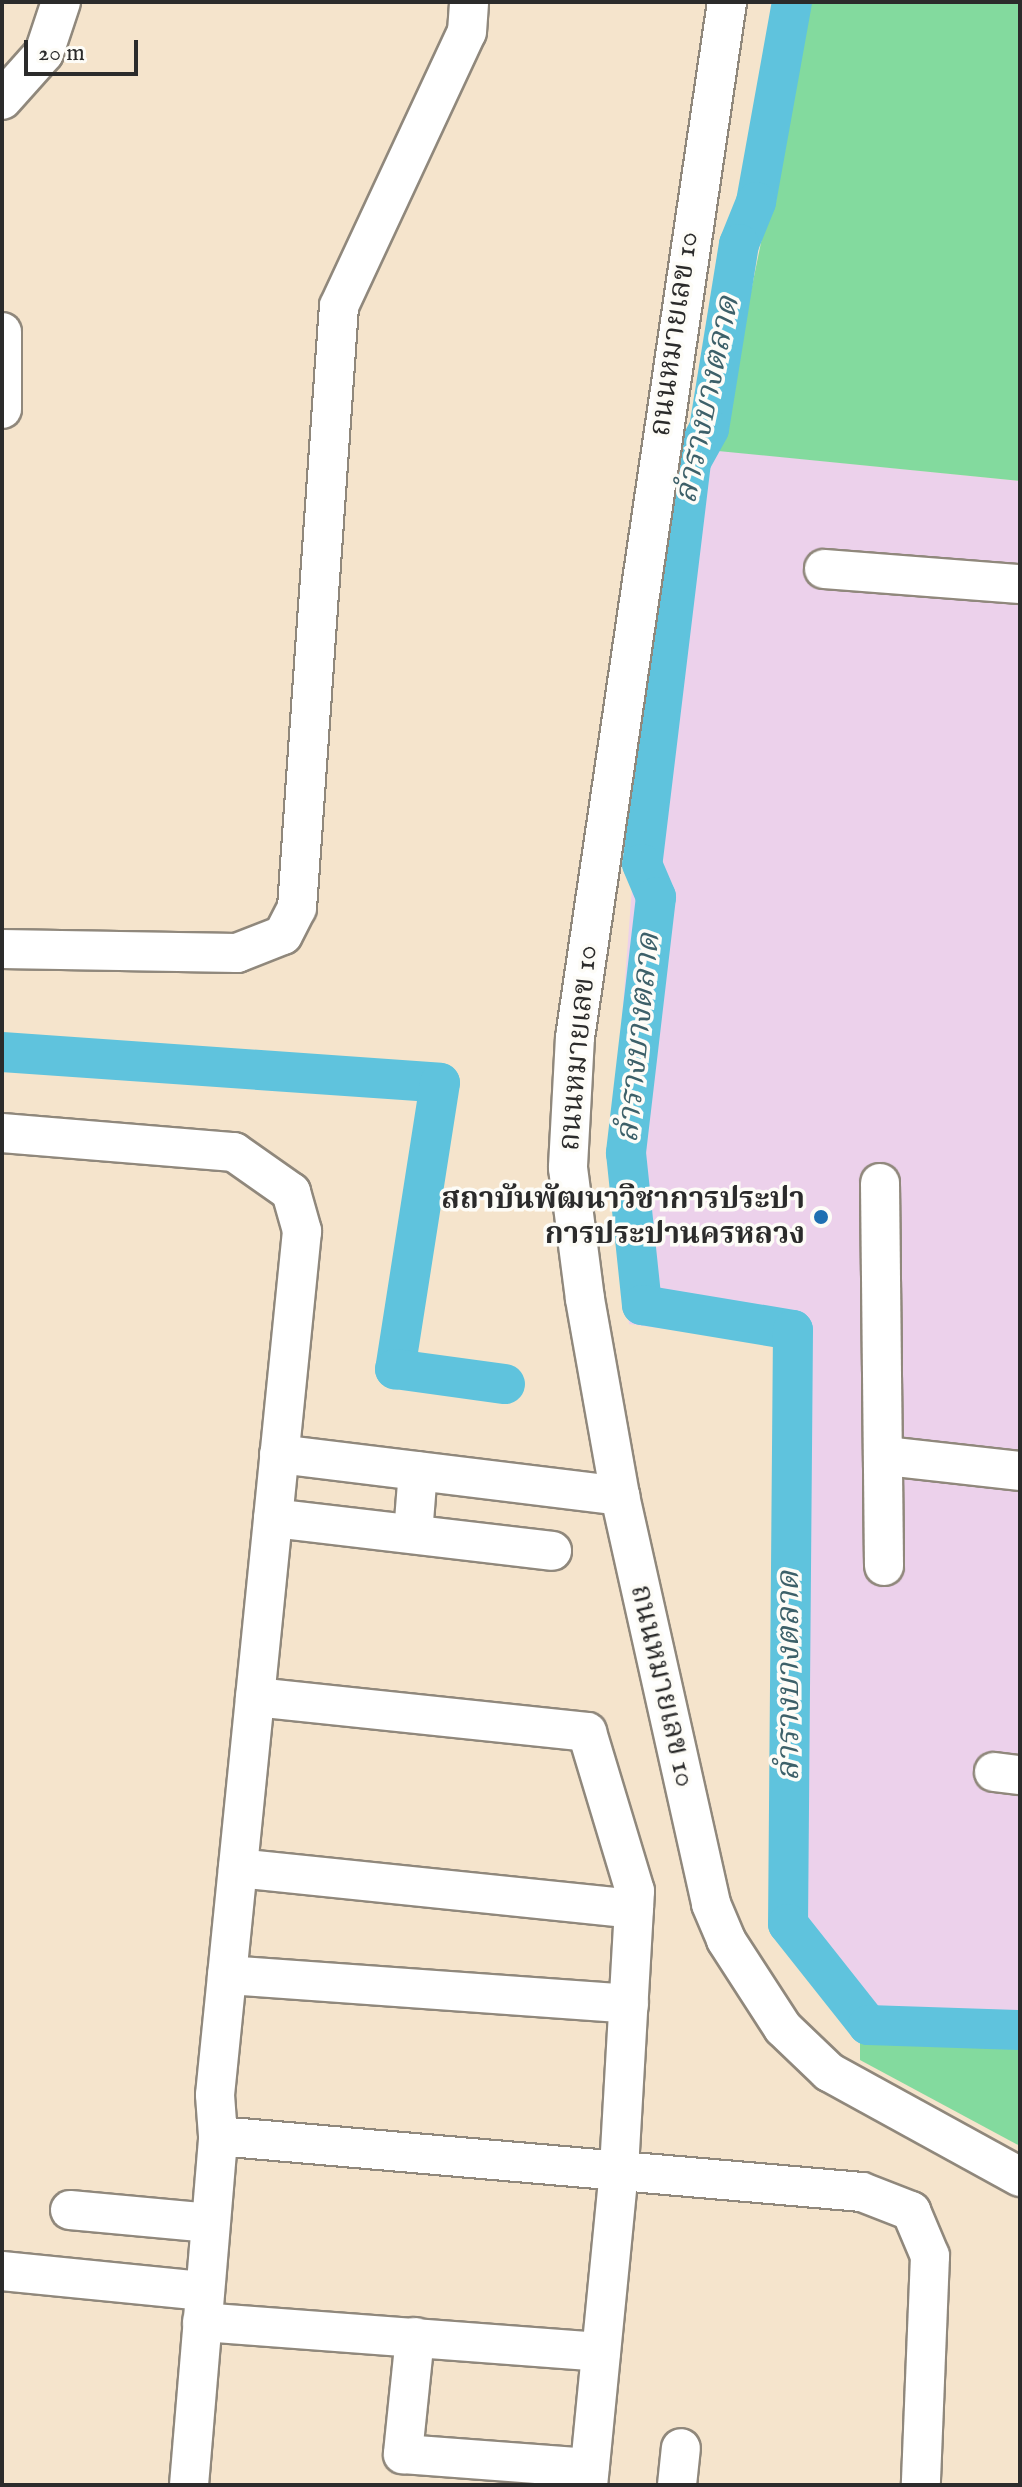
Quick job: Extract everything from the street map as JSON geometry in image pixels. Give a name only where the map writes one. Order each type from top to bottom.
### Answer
[{"type":"street","points":[[2,100],[44,53],[61,2]]},
{"type":"street","points":[[2,949],[237,953],[283,935],[297,908],[339,306],[467,32],[469,2]]},
{"type":"street","name":"ถนนหมายเลข 10","points":[[727,2],[570,1100],[568,1168],[620,1496],[711,1904],[726,1940],[783,2028],[829,2072],[1020,2177]]},
{"type":"street","points":[[2,332],[2,409]]},
{"type":"street","points":[[824,569],[1020,584]]},
{"type":"street","points":[[2,1133],[234,1152],[291,1192],[302,1231],[227,1975],[218,2136],[189,2485]]},
{"type":"street","points":[[880,1183],[886,1456],[884,1566]]},
{"type":"street","points":[[279,1454],[620,1496]]},
{"type":"street","points":[[886,1456],[1020,1471]]},
{"type":"street","points":[[413,1534],[418,1471]]},
{"type":"street","points":[[273,1518],[552,1551]]},
{"type":"street","points":[[255,1697],[587,1732],[635,1891],[619,2170],[589,2476],[403,2454],[415,2337]]},
{"type":"street","points":[[238,1868],[634,1909]]},
{"type":"street","points":[[227,1975],[629,2004]]},
{"type":"street","points":[[218,2136],[862,2192],[911,2211],[930,2256],[921,2485]]},
{"type":"street","points":[[70,2210],[210,2223]]},
{"type":"street","points":[[2,2271],[203,2306],[415,2337],[601,2352]]},
{"type":"shaded area","name":"สถาบันพัฒนาวิชาการประปา การประปานครหลวง","points":[[686,447],[1020,481],[1020,2048],[860,2039],[773,1928],[784,1345],[629,1324],[615,1110],[633,875]]},
{"type":"green space","points":[[776,2],[1020,2],[1020,481],[718,451],[796,73],[763,64]]},
{"type":"green space","points":[[860,2039],[1020,2048],[1020,2146],[860,2060]]},
{"type":"waterway","name":"ลำรางบางตลาด","points":[[792,2],[756,202],[739,244],[709,429],[691,462],[642,864],[656,897],[626,1153],[642,1305],[793,1330],[788,1924],[868,2025],[1020,2030]]},
{"type":"waterway","points":[[2,1052],[440,1083],[395,1369],[505,1384]]},
{"type":"place","name":"สถาบันพัฒนาวิชาการประปา การประปานครหลวง","points":[[821,1217]]}]
